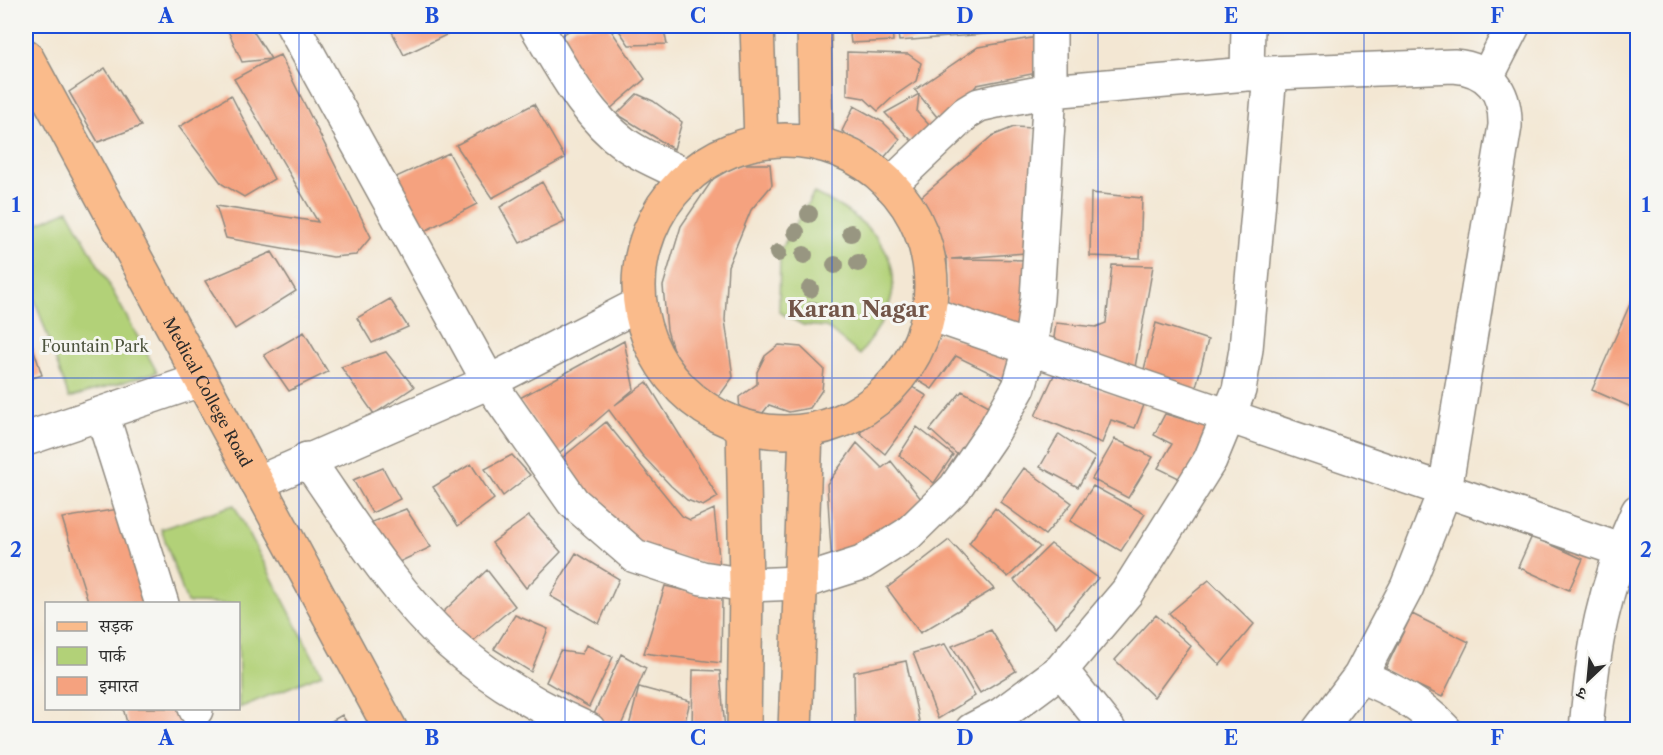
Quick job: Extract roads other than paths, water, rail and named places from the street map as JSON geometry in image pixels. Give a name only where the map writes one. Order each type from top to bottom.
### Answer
[{"type":"main road","points":[[757,26],[761,141]]},
{"type":"main road","points":[[814,26],[816,143]]},
{"type":"main road","name":"Medical College Road","points":[[26,56],[391,729]]},
{"type":"main road","points":[[788,139],[816,143],[851,155],[890,185],[914,216],[930,263],[930,314],[916,354],[891,389],[857,415],[832,426],[775,433],[743,427],[709,412],[680,389],[657,359],[636,306],[643,246],[660,208],[687,176],[722,154],[761,141],[788,139]]},
{"type":"main road","points":[[743,427],[746,585],[744,729]]},
{"type":"main road","points":[[795,729],[806,431]]},
{"type":"street","points":[[293,26],[489,382],[573,502],[635,556],[702,578],[746,585],[799,583],[862,563],[908,534],[955,488],[1020,387],[1030,349],[1037,299],[1050,91],[1050,26]]},
{"type":"street","points":[[536,26],[571,83],[596,117],[625,145],[687,176]]},
{"type":"street","points":[[972,729],[1002,714],[1061,670],[1127,592],[1210,460],[1230,417],[1239,390],[1246,349],[1258,74],[1248,26]]},
{"type":"street","points":[[1487,77],[1513,26]]},
{"type":"street","points":[[890,185],[973,109],[996,101],[1050,91],[1258,74],[1454,66],[1469,68],[1487,77],[1502,99],[1505,126],[1445,490],[1407,587],[1360,676],[1319,729]]},
{"type":"street","points":[[257,483],[307,459],[489,382],[636,306]]},
{"type":"street","points":[[930,314],[1629,553]]},
{"type":"street","points":[[26,439],[200,380]]},
{"type":"street","points":[[102,414],[162,602]]},
{"type":"street","points":[[307,459],[401,591],[450,643],[505,685],[589,729]]},
{"type":"street","points":[[1586,729],[1592,664],[1599,621],[1629,553],[1638,511]]},
{"type":"street","points":[[1061,670],[1108,729]]},
{"type":"street","points":[[1360,676],[1396,691],[1430,713],[1446,729]]},
{"type":"district","name":"Karan Nagar","points":[[858,309]]},
{"type":"park label","name":"Fountain Park","points":[[95,346]]}]
